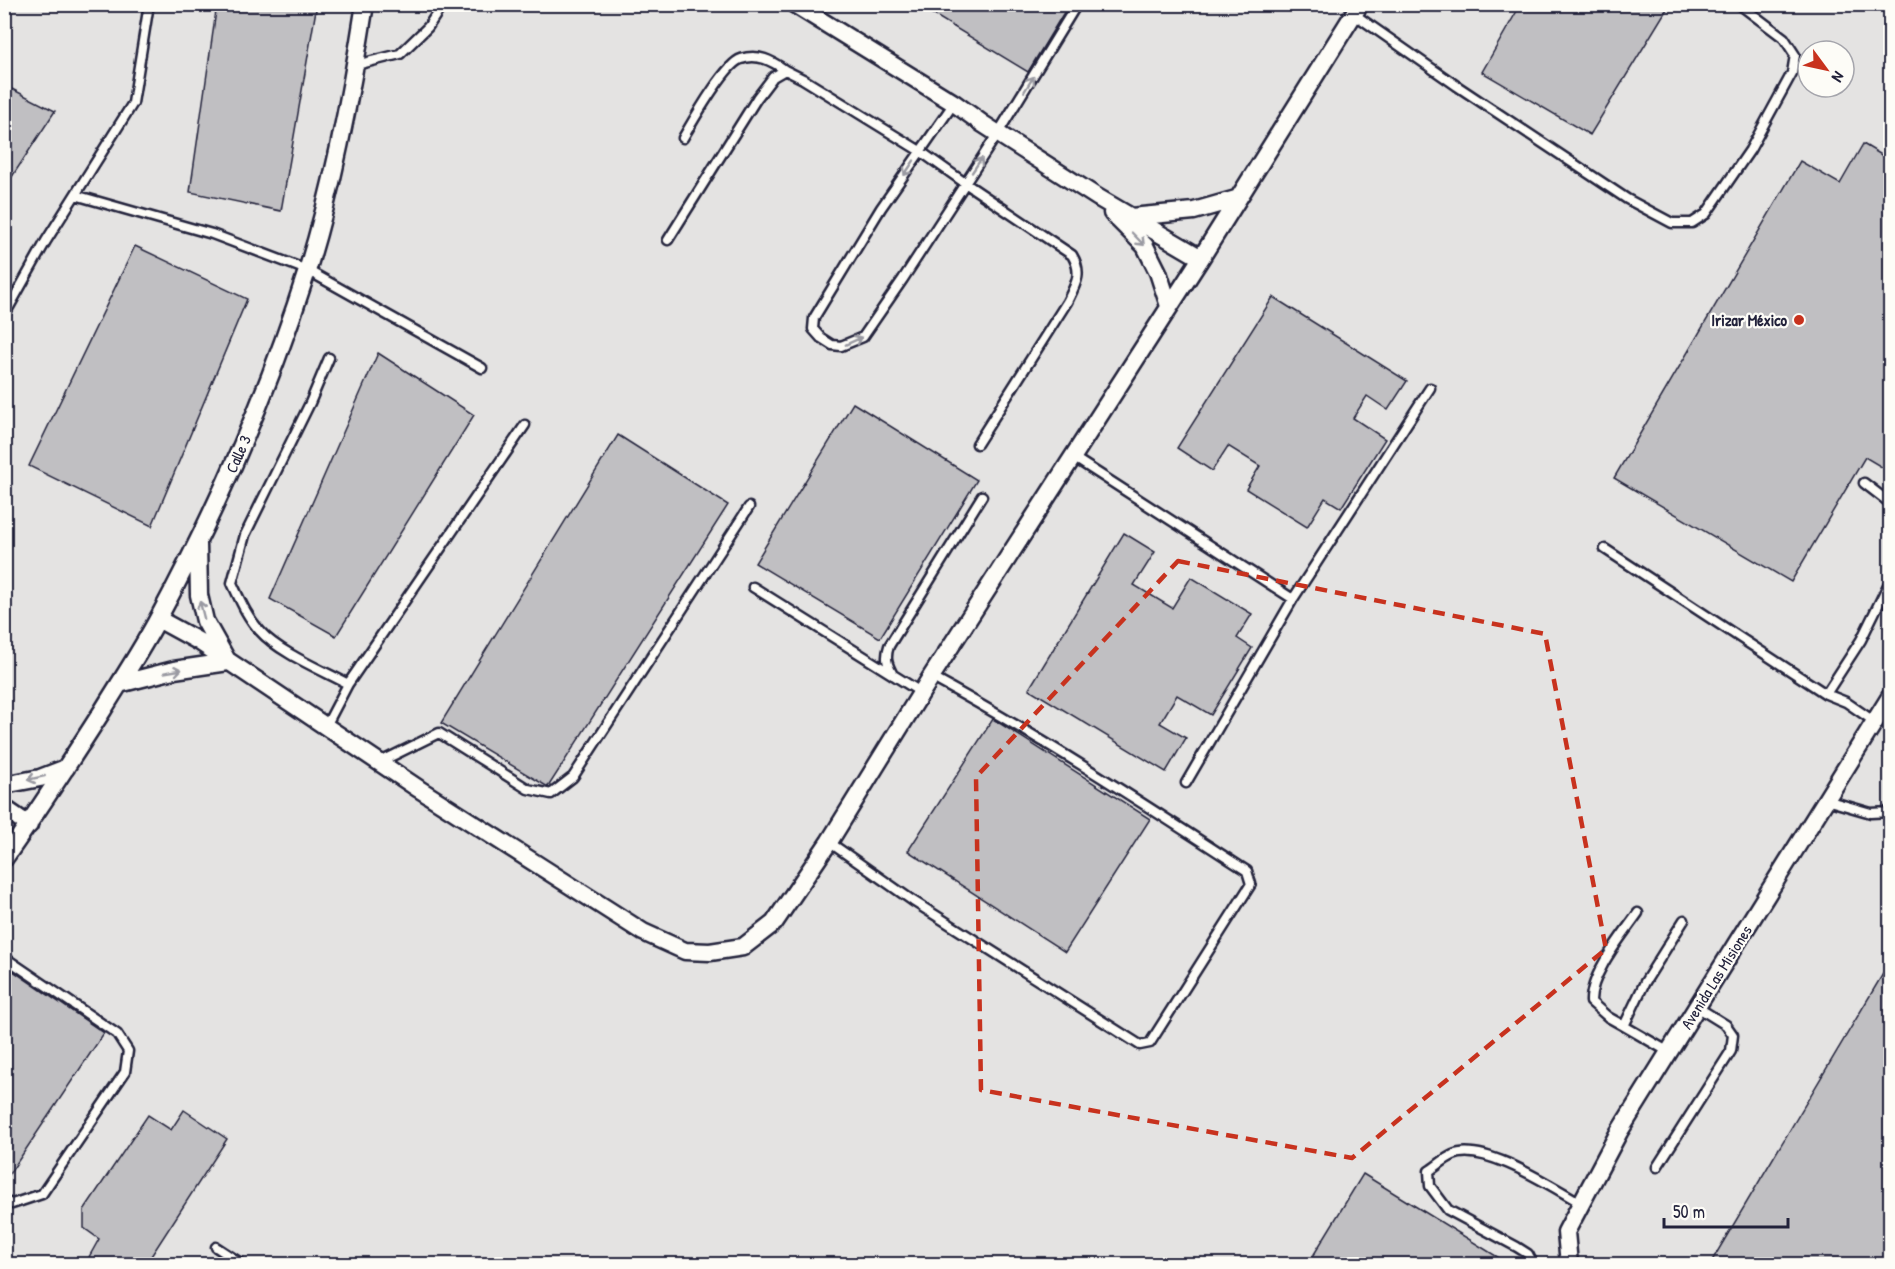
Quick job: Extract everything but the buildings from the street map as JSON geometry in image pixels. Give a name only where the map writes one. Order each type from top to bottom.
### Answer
[{"type":"street","name":"Calle 3","points":[[7,850],[29,825],[120,684],[158,619],[198,541],[264,393],[307,270],[331,180],[356,64],[365,4]]},
{"type":"street","points":[[794,4],[954,103],[1097,197],[1201,258]]},
{"type":"street","points":[[158,619],[200,642],[380,762],[643,932],[685,951],[710,952],[743,947],[774,923],[829,842],[931,677],[1201,258],[1357,9]]},
{"type":"street","points":[[1097,197],[1145,246],[1158,272],[1169,306]]},
{"type":"street","points":[[1131,217],[1194,211],[1236,200]]},
{"type":"street","points":[[198,541],[199,595],[205,621],[228,662]]},
{"type":"street","points":[[120,684],[174,670],[203,668],[228,662]]},
{"type":"street","name":"Avenida Las Misiones","points":[[1569,1264],[1566,1232],[1619,1132],[1890,697]]},
{"type":"street","points":[[4,785],[40,778],[66,768]]},
{"type":"street","points":[[4,808],[29,825]]},
{"type":"lane","points":[[4,316],[46,240],[133,103],[149,4]]},
{"type":"lane","points":[[356,64],[400,54],[428,27],[443,4]]},
{"type":"lane","points":[[954,103],[881,208],[814,318],[813,329],[832,345],[841,346],[863,337],[998,134],[1077,4]]},
{"type":"lane","points":[[1357,9],[1457,86],[1627,199],[1672,223],[1692,223],[1706,214],[1750,150],[1792,72],[1795,56],[1784,38],[1739,4]]},
{"type":"lane","points":[[682,138],[728,69],[741,59],[759,57],[772,61],[803,79],[920,151],[1072,255],[1079,265],[1077,282],[1067,302],[977,444]]},
{"type":"lane","points":[[668,240],[757,98],[773,77],[785,70]]},
{"type":"lane","points":[[75,195],[212,234],[307,270],[482,368]]},
{"type":"lane","points":[[329,358],[310,403],[245,535],[232,583],[247,615],[262,634],[348,684]]},
{"type":"lane","points":[[1186,783],[1293,599],[1430,388]]},
{"type":"lane","points":[[326,726],[348,684],[525,425]]},
{"type":"lane","points":[[1073,457],[1293,599]]},
{"type":"lane","points":[[1864,483],[1890,503]]},
{"type":"lane","points":[[893,675],[887,665],[886,654],[889,646],[982,496]]},
{"type":"lane","points":[[380,762],[439,733],[528,789],[551,794],[573,777],[749,507]]},
{"type":"lane","points":[[1605,549],[1826,694],[1846,702],[1875,722]]},
{"type":"lane","points":[[1826,694],[1861,640],[1890,581]]},
{"type":"lane","points":[[753,587],[922,693]]},
{"type":"lane","points":[[829,842],[913,901],[1140,1045],[1150,1043],[1251,884],[1247,871],[1098,774],[973,699],[931,677]]},
{"type":"lane","points":[[1826,800],[1871,813],[1890,812]]},
{"type":"lane","points":[[1638,913],[1591,989],[1591,1002],[1608,1017],[1669,1052]]},
{"type":"lane","points":[[1624,1026],[1645,982],[1684,920]]},
{"type":"lane","points":[[4,957],[117,1034],[128,1051],[125,1072],[42,1194],[12,1204],[4,1201]]},
{"type":"lane","points":[[1657,1167],[1731,1051],[1733,1035],[1726,1025],[1697,1007]]},
{"type":"lane","points":[[1533,1264],[1528,1254],[1448,1210],[1430,1186],[1429,1171],[1454,1154],[1478,1153],[1497,1159],[1581,1203]]},
{"type":"lane","points":[[216,1247],[242,1264]]},
{"type":"highlighted area","points":[[1178,561],[1545,634],[1606,949],[1352,1158],[981,1090],[976,777]]},
{"type":"shaded area","points":[[5,5],[1890,5],[1890,1264],[5,1264]]},
{"type":"place","name":"Irizar México","points":[[1799,320]]}]
